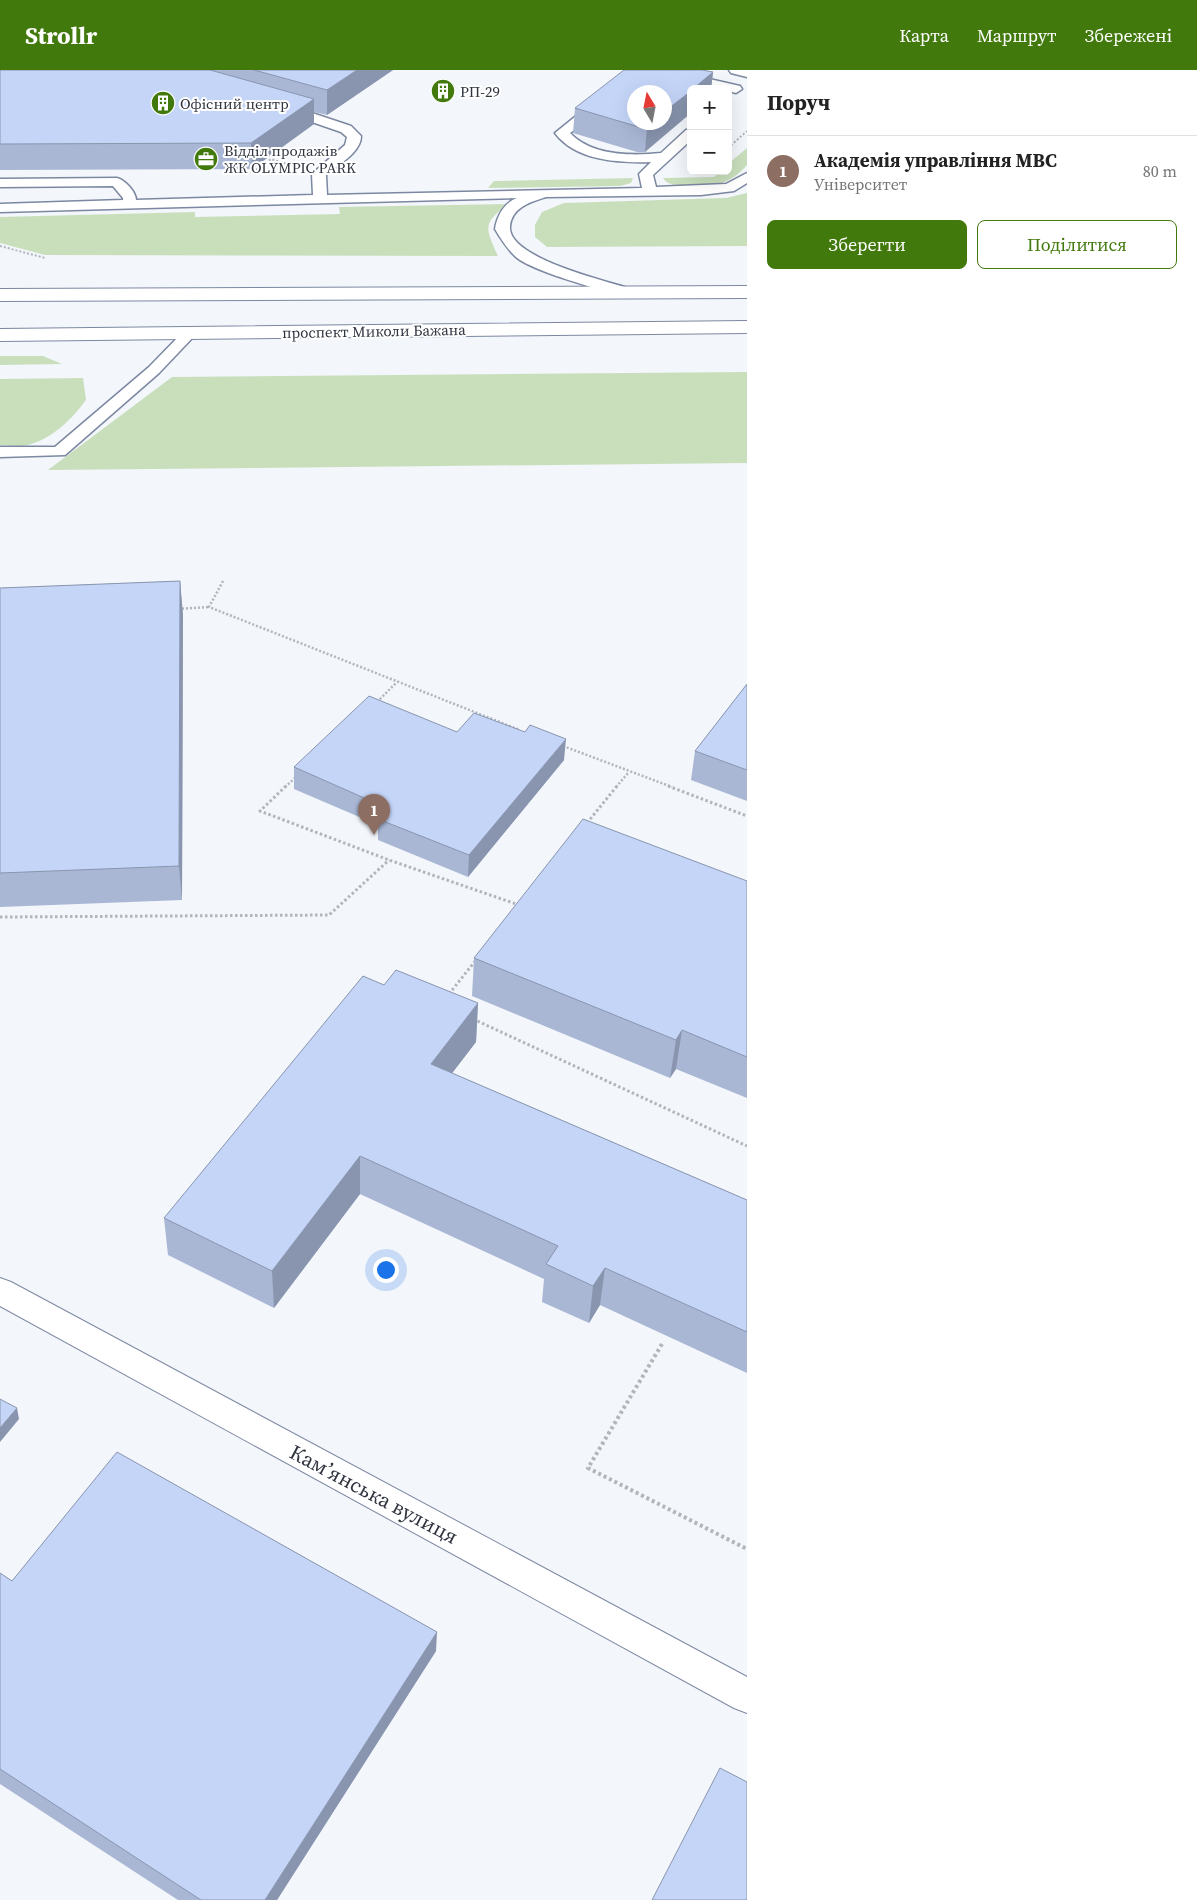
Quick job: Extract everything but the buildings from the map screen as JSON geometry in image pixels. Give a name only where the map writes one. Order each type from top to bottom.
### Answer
[{"type":"main road","points":[[0,295],[747,292]]},
{"type":"main road","name":"проспект Миколи Бажана","points":[[0,334],[747,327]]},
{"type":"main road","name":"Камʼянська вулиця","points":[[0,1291],[747,1696]]},
{"type":"lane","points":[[735,70],[747,73]]},
{"type":"lane","points":[[672,75],[705,85]]},
{"type":"lane","points":[[732,93],[747,79]]},
{"type":"lane","points":[[551,144],[562,133],[606,99]]},
{"type":"lane","points":[[279,107],[346,129],[354,136],[354,142],[350,148],[319,174],[320,198]]},
{"type":"lane","points":[[562,133],[567,140],[586,150],[627,158],[662,160]]},
{"type":"lane","points":[[650,192],[646,174],[687,137]]},
{"type":"lane","points":[[570,157],[584,162],[610,166],[662,160]]},
{"type":"lane","points":[[0,208],[320,198],[700,191],[729,188],[747,177]]},
{"type":"lane","points":[[0,183],[117,182],[130,197],[129,205]]},
{"type":"lane","points":[[545,193],[518,202],[504,217],[502,229],[508,240],[522,255],[544,266],[626,292]]},
{"type":"lane","points":[[0,452],[59,452],[154,370],[190,333]]},
{"type":"path","points":[[732,145],[747,132]]},
{"type":"path","points":[[0,246],[45,258]]},
{"type":"path","points":[[209,607],[223,581]]},
{"type":"path","points":[[169,609],[209,607],[527,733]]},
{"type":"path","points":[[376,703],[397,682]]},
{"type":"path","points":[[555,743],[747,816]]},
{"type":"path","points":[[587,824],[630,772]]},
{"type":"path","points":[[296,777],[260,811],[389,860],[520,905],[514,913]]},
{"type":"path","points":[[0,917],[329,915],[389,860]]},
{"type":"path","points":[[447,996],[477,958]]},
{"type":"path","points":[[468,1016],[747,1146]]},
{"type":"path","points":[[662,1344],[588,1468],[747,1549]]},
{"type":"green space","points":[[747,148],[747,165],[734,177],[722,183],[705,187],[680,187],[667,182],[663,178],[732,175],[732,161]]},
{"type":"green space","points":[[633,178],[631,183],[620,186],[488,188],[494,181]]},
{"type":"green space","points":[[747,193],[747,246],[547,247],[535,237],[535,225],[542,212],[564,203],[726,198]]},
{"type":"green space","points":[[509,204],[494,216],[488,226],[490,238],[498,256],[45,255],[0,243],[0,217],[195,212],[195,217],[340,214],[339,207]]},
{"type":"green space","points":[[0,356],[43,356],[62,364],[0,365]]},
{"type":"green space","points":[[747,372],[747,463],[48,470],[172,377]]},
{"type":"green space","points":[[83,378],[86,400],[61,427],[45,438],[28,445],[0,445],[0,379]]},
{"type":"place","name":"РП-29","points":[[443,91]]},
{"type":"place","name":"Офісний центр","points":[[163,103]]},
{"type":"place","name":"Відділ продажів ЖК OLYMPIC PARK","points":[[206,159]]},
{"type":"place","name":"Академія управління МВС","points":[[374,835]]}]
